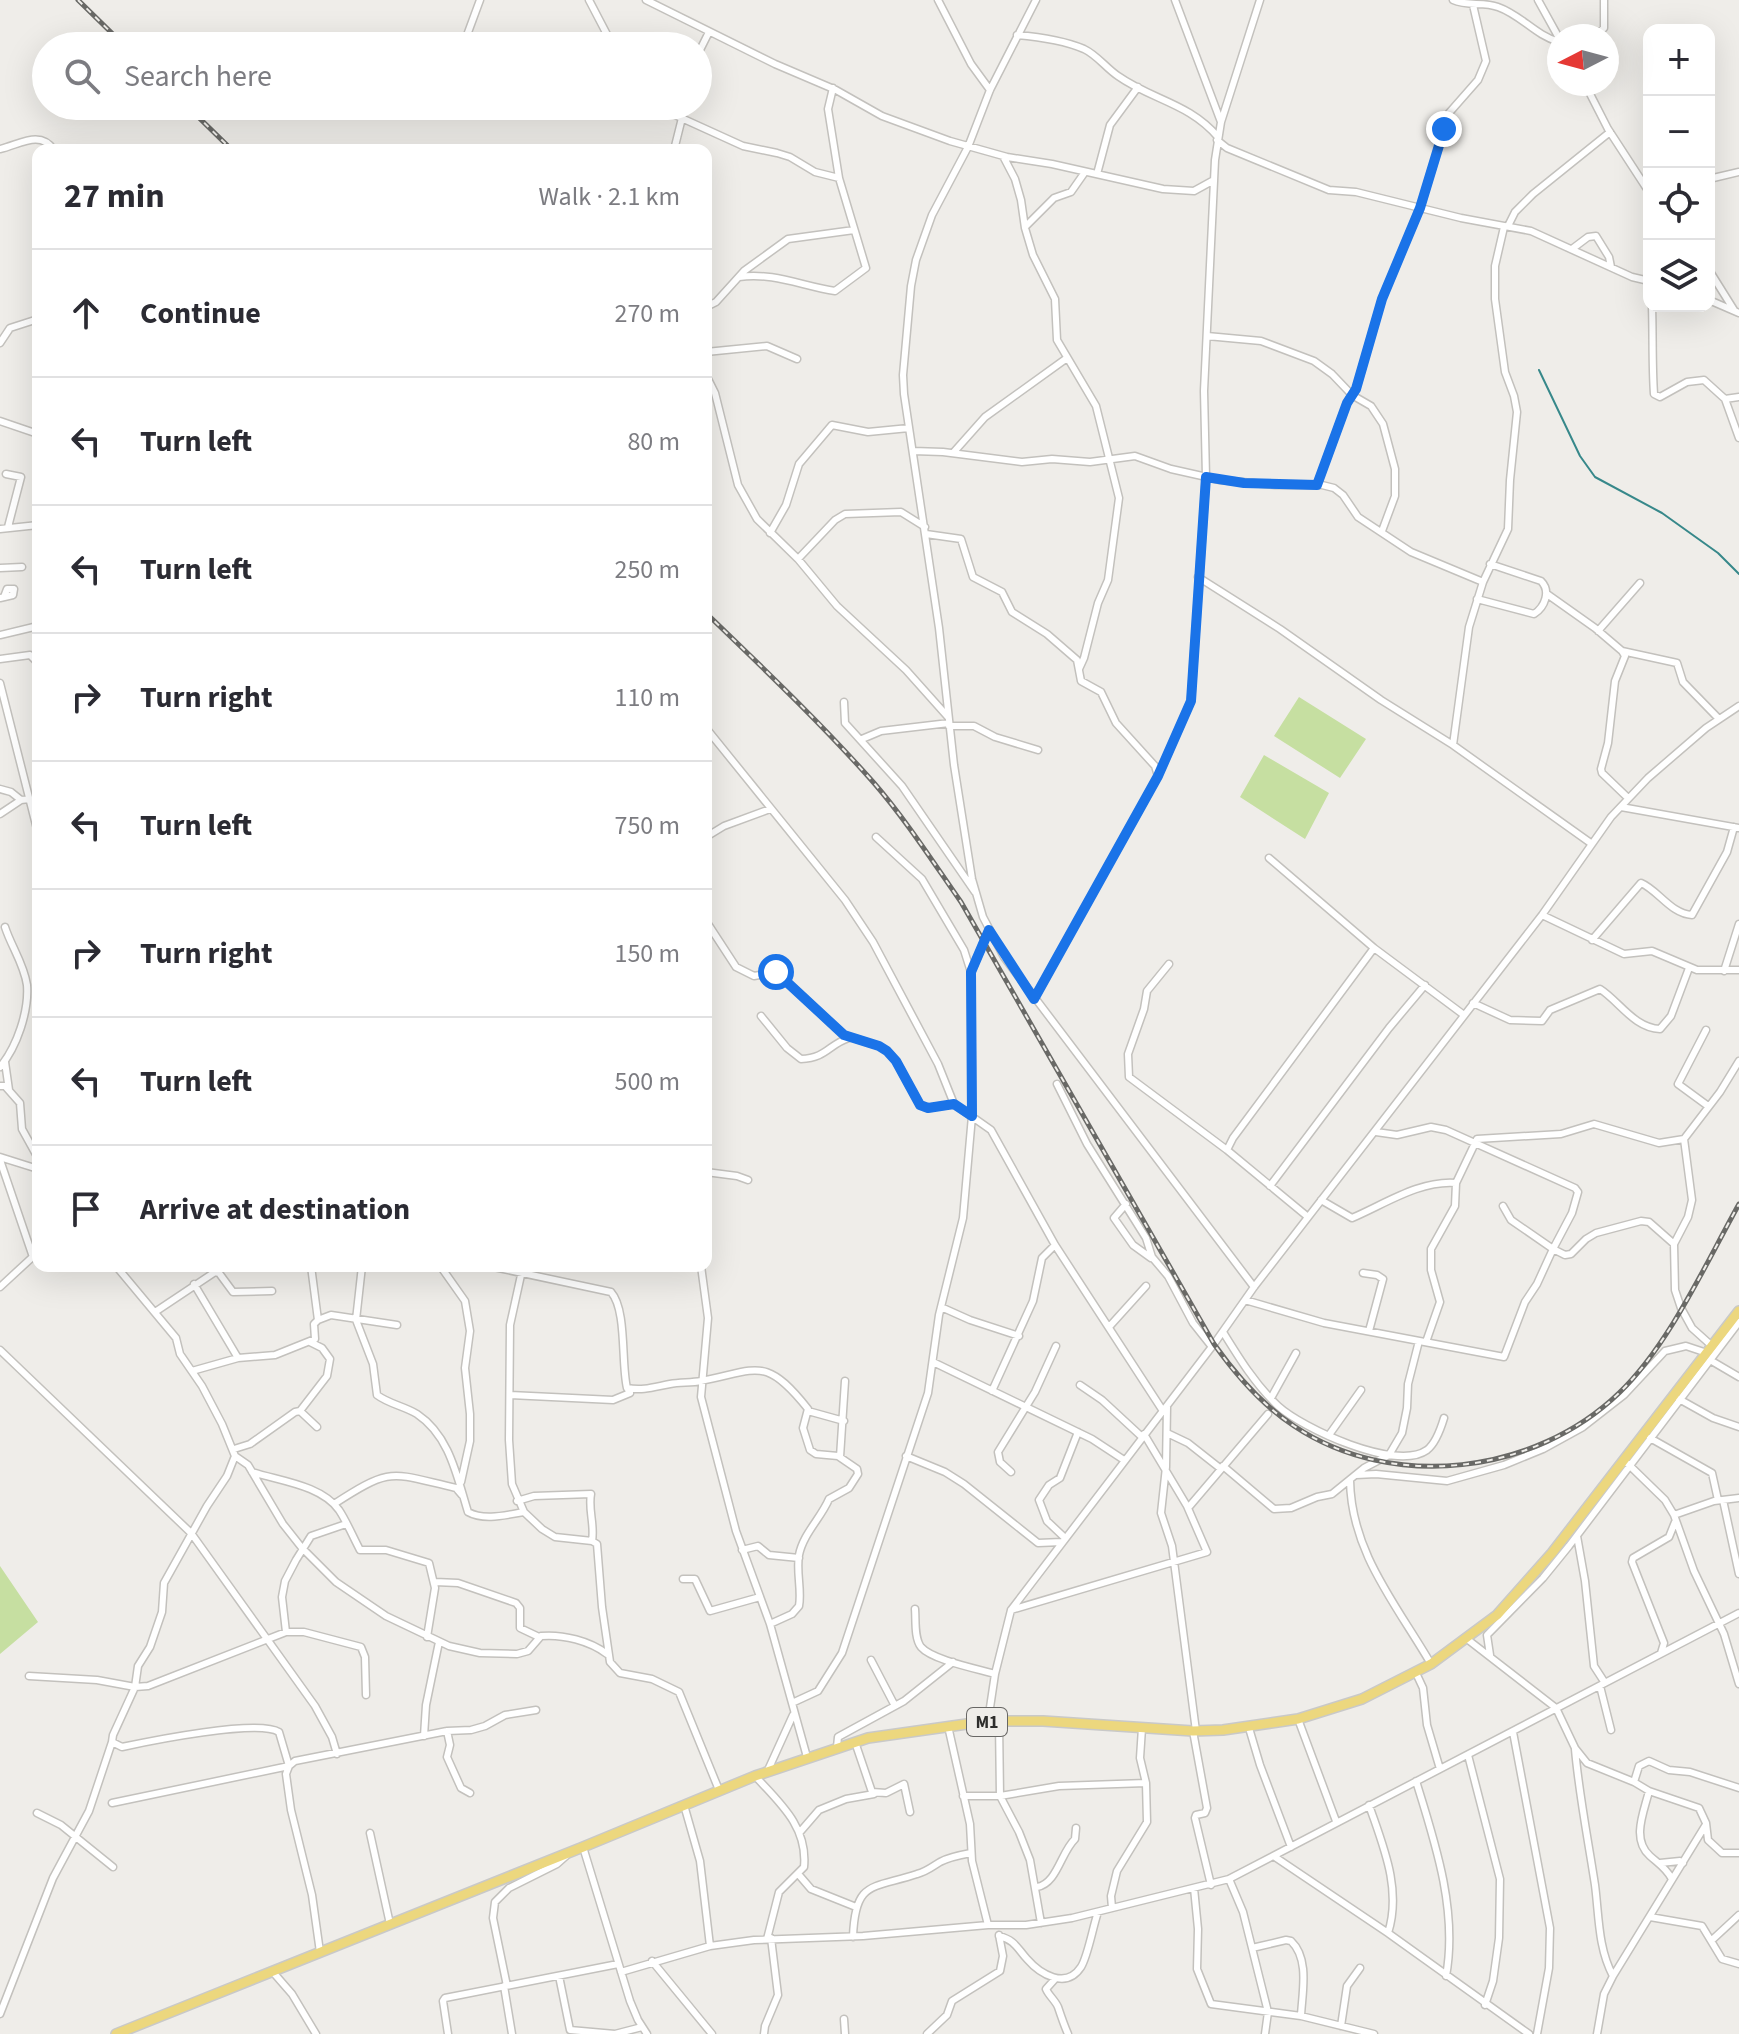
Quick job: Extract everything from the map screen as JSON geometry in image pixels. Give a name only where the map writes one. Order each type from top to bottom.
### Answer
[{"type":"main road","name":"M1","points":[[116,2034],[144,2029],[272,1971],[768,1770],[855,1742],[948,1725],[994,1722],[1043,1721],[1194,1731],[1249,1728],[1298,1719],[1362,1699],[1431,1664],[1497,1615],[1627,1463],[1739,1311]]},
{"type":"street","points":[[468,32],[480,0]]},
{"type":"street","points":[[589,0],[606,32]]},
{"type":"street","points":[[646,0],[709,32]]},
{"type":"street","points":[[938,0],[971,64],[990,90]]},
{"type":"street","points":[[1036,0],[990,90],[968,147],[932,215],[916,260],[903,375],[926,530],[948,722],[975,892],[989,930],[1034,999],[1254,1287]]},
{"type":"street","points":[[1175,0],[1221,122]]},
{"type":"street","points":[[1034,999],[1158,776],[1191,701],[1206,477],[1204,391],[1215,154],[1221,122],[1260,0]]},
{"type":"street","points":[[1453,0],[1497,6],[1547,37]]},
{"type":"street","points":[[1538,0],[1551,24]]},
{"type":"street","points":[[1604,0],[1604,24]]},
{"type":"street","points":[[1317,485],[1360,378],[1382,299],[1420,208],[1449,113],[1478,80],[1486,61],[1473,5]]},
{"type":"street","points":[[712,33],[833,88],[891,120],[968,147],[1163,189],[1190,192],[1214,180]]},
{"type":"street","points":[[1017,35],[1037,36],[1085,50],[1119,77],[1181,106],[1206,123],[1227,148],[1329,190],[1356,192],[1531,231],[1643,279]]},
{"type":"street","points":[[1097,174],[1110,125],[1138,87]]},
{"type":"street","points":[[739,277],[767,275],[786,282],[838,290],[867,267],[839,178],[828,109],[833,88]]},
{"type":"street","points":[[1591,96],[1643,183]]},
{"type":"street","points":[[676,144],[682,120]]},
{"type":"street","points":[[684,120],[743,146],[790,157],[815,172],[839,178]]},
{"type":"street","points":[[1453,745],[1463,661],[1477,599],[1508,529],[1517,412],[1505,372],[1495,299],[1495,266],[1506,226],[1515,212],[1610,132]]},
{"type":"street","points":[[0,149],[36,138],[50,144]]},
{"type":"street","points":[[1215,154],[1227,148]]},
{"type":"street","points":[[1003,156],[1015,179],[1033,255],[1055,299],[1055,333],[1092,397],[1119,505],[1108,580],[1079,669]]},
{"type":"street","points":[[1025,228],[1054,198],[1071,192],[1085,172]]},
{"type":"street","points":[[1715,178],[1739,172]]},
{"type":"street","points":[[712,305],[744,271],[790,238],[854,230]]},
{"type":"street","points":[[1572,249],[1590,236],[1596,236],[1609,257],[1611,267]]},
{"type":"street","points":[[1715,279],[1736,312]]},
{"type":"street","points":[[1715,303],[1736,312]]},
{"type":"street","points":[[1653,312],[1654,394],[1665,395],[1687,382],[1698,380],[1709,384],[1725,399],[1739,438]]},
{"type":"street","points":[[0,343],[10,328],[32,321]]},
{"type":"street","points":[[1207,336],[1247,338],[1288,350],[1322,366],[1352,395],[1371,406],[1383,424],[1393,456],[1396,492],[1382,531]]},
{"type":"street","points":[[712,351],[767,346],[797,359]]},
{"type":"street","points":[[953,453],[985,417],[1067,358]]},
{"type":"street","points":[[712,387],[742,493],[757,519],[798,559],[837,606],[906,670],[948,722]]},
{"type":"street","points":[[1725,399],[1739,397]]},
{"type":"street","points":[[0,421],[32,432]]},
{"type":"street","points":[[770,533],[786,505],[799,464],[832,425],[863,431],[909,428]]},
{"type":"street","points":[[913,451],[1022,462],[1061,459],[1090,462],[1135,456],[1206,477],[1244,483],[1334,488],[1343,495],[1358,517],[1411,552],[1483,582]]},
{"type":"street","points":[[6,474],[21,477],[8,527]]},
{"type":"street","points":[[798,559],[839,516],[845,514],[901,512],[926,530],[961,539],[973,577],[1002,592],[1012,612],[1047,634],[1077,660],[1081,681],[1101,692],[1116,723],[1155,766],[1158,776]]},
{"type":"street","points":[[0,529],[32,525]]},
{"type":"street","points":[[1477,599],[1534,614],[1539,612],[1547,594],[1541,581],[1490,564]]},
{"type":"street","points":[[0,568],[22,567]]},
{"type":"street","points":[[1198,577],[1453,745],[1592,844]]},
{"type":"street","points":[[1598,631],[1640,583]]},
{"type":"street","points":[[1547,594],[1598,631],[1625,656],[1615,681],[1608,743],[1601,769],[1628,798]]},
{"type":"street","points":[[0,635],[32,627]]},
{"type":"street","points":[[1622,651],[1677,663],[1683,682],[1719,719]]},
{"type":"street","points":[[0,659],[32,657]]},
{"type":"street","points":[[0,683],[27,783],[25,799],[32,817]]},
{"type":"street","points":[[844,702],[845,723],[902,786],[975,892]]},
{"type":"street","points":[[1041,1923],[1037,1887],[1023,1841],[1000,1796],[994,1722],[995,1674],[1011,1610],[1628,798],[1719,719],[1739,706]]},
{"type":"street","points":[[862,739],[881,731],[948,722],[974,726],[995,737],[1038,750]]},
{"type":"street","points":[[712,736],[845,900],[873,942],[938,1064],[954,1104],[988,1127],[995,1136],[1055,1245],[1165,1408],[1167,1433],[1161,1518],[1172,1546],[1194,1731],[1207,1808],[1206,1812],[1195,1818],[1211,1885]]},
{"type":"street","points":[[27,783],[32,782]]},
{"type":"street","points":[[0,789],[25,799]]},
{"type":"street","points":[[0,814],[25,799]]},
{"type":"street","points":[[1592,940],[1641,883],[1687,916],[1692,915],[1727,852],[1737,827],[1621,807]]},
{"type":"street","points":[[712,834],[770,809]]},
{"type":"street","points":[[792,1703],[818,1691],[842,1653],[925,1402],[941,1307],[963,1218],[972,1116],[971,972],[964,950],[922,879],[876,837]]},
{"type":"street","points":[[1269,858],[1374,948],[1464,1015]]},
{"type":"street","points":[[1542,915],[1624,954],[1647,950],[1689,968],[1739,970]]},
{"type":"street","points":[[1724,971],[1739,924]]},
{"type":"street","points":[[5,927],[27,985],[24,1016],[2,1064],[9,1090],[20,1103],[22,1129],[32,1147]]},
{"type":"street","points":[[712,930],[736,967],[754,976],[776,972],[849,1038],[887,1051],[924,1108],[954,1104]]},
{"type":"street","points":[[971,972],[989,930]]},
{"type":"street","points":[[1227,1150],[1250,1114],[1374,948]]},
{"type":"street","points":[[1169,964],[1147,991],[1128,1054],[1129,1077],[1227,1150],[1308,1217]]},
{"type":"street","points":[[1473,1003],[1510,1020],[1542,1021],[1550,1010],[1600,989],[1627,1014],[1660,1029],[1671,1016],[1689,968]]},
{"type":"street","points":[[1270,1186],[1425,985]]},
{"type":"street","points":[[761,1016],[787,1048],[801,1059],[826,1054],[841,1040],[849,1038]]},
{"type":"street","points":[[1706,1030],[1678,1084],[1708,1106]]},
{"type":"street","points":[[1739,1061],[1684,1139],[1692,1200],[1688,1217],[1674,1244],[1677,1298],[1692,1328],[1710,1353],[1739,1377]]},
{"type":"street","points":[[1057,1084],[1083,1138],[1146,1238],[1154,1260]]},
{"type":"street","points":[[0,1086],[9,1090]]},
{"type":"street","points":[[1167,1433],[1188,1443],[1274,1509],[1291,1508],[1317,1497],[1329,1496],[1389,1455],[1402,1433],[1408,1384],[1440,1298],[1431,1270],[1430,1253],[1455,1206],[1456,1183],[1474,1141],[1485,1137],[1570,1132],[1594,1124],[1659,1143],[1684,1139]]},
{"type":"street","points":[[1245,1300],[1297,1317],[1505,1357],[1525,1302],[1537,1284],[1576,1203],[1578,1196],[1575,1188],[1439,1128],[1402,1135],[1376,1132]]},
{"type":"street","points":[[0,1158],[32,1167]]},
{"type":"street","points":[[0,1158],[32,1244]]},
{"type":"street","points":[[712,1173],[748,1180]]},
{"type":"street","points":[[1321,1200],[1352,1218],[1417,1188],[1442,1182],[1456,1183]]},
{"type":"street","points":[[1126,1204],[1115,1218],[1133,1245],[1154,1260],[1168,1276],[1193,1323],[1212,1347]]},
{"type":"street","points":[[1503,1206],[1511,1220],[1565,1255],[1571,1254],[1596,1233],[1641,1221],[1649,1222],[1674,1244]]},
{"type":"street","points":[[992,1391],[1035,1294],[1042,1258],[1055,1245]]},
{"type":"street","points":[[0,1287],[32,1259]]},
{"type":"street","points":[[121,1272],[176,1338],[180,1354],[234,1453],[252,1472],[283,1524],[336,1582],[356,1597],[439,1642],[480,1653],[517,1654],[528,1651],[539,1637]]},
{"type":"street","points":[[155,1312],[215,1272]]},
{"type":"street","points":[[222,1272],[233,1292],[272,1291]]},
{"type":"street","points":[[312,1272],[318,1320]]},
{"type":"street","points":[[361,1272],[356,1320],[373,1364],[377,1395],[425,1420],[451,1458],[468,1512],[475,1516],[524,1512]]},
{"type":"street","points":[[445,1272],[465,1301],[470,1331],[465,1368],[470,1441],[461,1484]]},
{"type":"street","points":[[521,1272],[510,1325],[510,1472],[517,1501],[524,1512],[555,1537],[597,1544],[607,1654],[615,1670],[620,1673],[652,1679],[679,1692],[719,1790]]},
{"type":"street","points":[[534,1272],[611,1292],[616,1297],[632,1390]]},
{"type":"street","points":[[702,1272],[708,1318],[701,1397],[719,1472],[742,1550],[770,1624],[807,1757]]},
{"type":"street","points":[[1363,1273],[1383,1279],[1369,1331]]},
{"type":"street","points":[[194,1284],[238,1358]]},
{"type":"street","points":[[1109,1327],[1146,1286]]},
{"type":"street","points":[[941,1307],[1019,1336]]},
{"type":"street","points":[[192,1371],[238,1358],[275,1355],[310,1342],[317,1334],[314,1324],[331,1315],[397,1325]]},
{"type":"street","points":[[1490,1655],[1486,1645],[1487,1635],[1543,1578],[1577,1536],[1627,1463],[1650,1438],[1710,1353],[1739,1322]]},
{"type":"street","points":[[1223,1332],[1250,1376],[1271,1398],[1292,1416],[1329,1435],[1373,1452],[1413,1454],[1427,1450],[1444,1418]]},
{"type":"street","points":[[0,2014],[30,1934],[89,1811],[112,1742],[135,1687],[138,1666],[150,1647],[162,1612],[164,1583],[227,1476],[234,1453],[300,1411],[327,1376],[330,1359],[322,1348],[310,1342]]},
{"type":"street","points":[[1011,1472],[1000,1462],[998,1454],[1026,1408],[1056,1346]]},
{"type":"street","points":[[1353,1477],[1376,1474],[1447,1481],[1504,1465],[1543,1449],[1583,1427],[1624,1395],[1665,1351],[1686,1346],[1710,1353]]},
{"type":"street","points":[[0,1350],[191,1533],[315,1706],[332,1737],[337,1754]]},
{"type":"street","points":[[1271,1398],[1296,1353]]},
{"type":"street","points":[[933,1362],[1078,1432],[1124,1460]]},
{"type":"street","points":[[510,1395],[613,1400],[632,1390],[700,1382],[741,1370],[763,1369],[777,1378],[808,1411],[844,1421]]},
{"type":"street","points":[[840,1457],[845,1381]]},
{"type":"street","points":[[1011,1610],[1207,1552],[1188,1508],[1143,1435],[1080,1385]]},
{"type":"street","points":[[1329,1435],[1361,1390]]},
{"type":"street","points":[[1679,1399],[1713,1418],[1739,1427]]},
{"type":"street","points":[[300,1411],[317,1427]]},
{"type":"street","points":[[770,1624],[792,1614],[799,1606],[799,1558],[812,1527],[822,1516],[829,1499],[849,1488],[857,1478],[857,1469],[840,1457],[816,1454],[810,1450],[803,1428],[808,1411]]},
{"type":"street","points":[[1188,1508],[1268,1414]]},
{"type":"street","points":[[1064,1540],[1047,1521],[1039,1500],[1049,1485],[1060,1478],[1078,1432]]},
{"type":"street","points":[[1650,1438],[1712,1473],[1739,1574]]},
{"type":"street","points":[[906,1456],[945,1472],[964,1484],[1038,1543],[1064,1540]]},
{"type":"street","points":[[1627,1463],[1665,1500],[1675,1517],[1694,1571],[1727,1642],[1739,1682]]},
{"type":"street","points":[[252,1472],[308,1489],[334,1504],[360,1550],[386,1550],[426,1562],[435,1582],[427,1637]]},
{"type":"street","points":[[334,1504],[365,1484],[394,1474],[456,1488],[463,1496]]},
{"type":"street","points":[[1353,1477],[1352,1509],[1371,1569],[1431,1664]]},
{"type":"street","points":[[517,1501],[534,1496],[591,1494],[592,1541]]},
{"type":"street","points":[[1675,1517],[1721,1500],[1739,1498]]},
{"type":"street","points":[[1661,1653],[1664,1643],[1632,1562],[1633,1558],[1669,1537],[1675,1517]]},
{"type":"street","points":[[286,1632],[284,1587],[302,1548],[314,1534],[346,1524]]},
{"type":"street","points":[[1577,1536],[1594,1666],[1603,1684],[1611,1730]]},
{"type":"street","points":[[742,1550],[758,1546],[769,1555],[799,1558]]},
{"type":"street","points":[[683,1579],[695,1579],[710,1611],[760,1597]]},
{"type":"street","points":[[435,1582],[458,1583],[516,1603],[520,1608],[520,1628],[539,1637],[557,1635],[594,1645],[607,1654]]},
{"type":"street","points":[[915,1609],[921,1647],[953,1662],[995,1674]]},
{"type":"street","points":[[448,2034],[443,1999],[505,1986],[620,1968],[710,1946],[769,1939],[853,1937],[988,1925],[1015,1927],[1098,1912],[1211,1885],[1275,1857],[1336,1821],[1739,1613]]},
{"type":"street","points":[[29,1676],[97,1680],[135,1687],[156,1684],[268,1640],[275,1634],[304,1632],[361,1647],[365,1657],[366,1695]]},
{"type":"street","points":[[1467,1639],[1556,1708],[1575,1748],[1587,1763],[1649,1791],[1699,1808],[1706,1823],[1708,1840],[1722,1853],[1739,1853]]},
{"type":"street","points":[[424,1736],[426,1705],[439,1642]]},
{"type":"street","points":[[871,1660],[895,1706]]},
{"type":"street","points":[[837,1747],[838,1737],[895,1706],[953,1662]]},
{"type":"street","points":[[1416,1673],[1423,1688],[1427,1725],[1440,1769]]},
{"type":"street","points":[[112,1803],[289,1766],[295,1761],[447,1731],[471,1730],[505,1715],[536,1710]]},
{"type":"street","points":[[768,1770],[794,1714]]},
{"type":"street","points":[[1298,1719],[1336,1821]]},
{"type":"street","points":[[948,1725],[970,1824],[971,1853],[988,1925]]},
{"type":"street","points":[[112,1742],[122,1747],[218,1731],[268,1728],[279,1732],[289,1766],[286,1774],[291,1810],[309,1881],[320,1952]]},
{"type":"street","points":[[1112,1908],[1111,1896],[1117,1871],[1147,1822],[1146,1783],[1140,1758],[1142,1728]]},
{"type":"street","points":[[1249,1728],[1291,1847]]},
{"type":"street","points":[[447,1731],[450,1745],[447,1757],[461,1788],[470,1793]]},
{"type":"street","points":[[1513,1732],[1550,1928],[1549,1968],[1537,2034]]},
{"type":"street","points":[[855,1742],[865,1778],[874,1794]]},
{"type":"street","points":[[1575,1748],[1580,1805],[1603,1952],[1613,1976]]},
{"type":"street","points":[[1468,1755],[1500,1879],[1499,1938],[1493,1981],[1485,2005]]},
{"type":"street","points":[[1634,1782],[1639,1766],[1649,1761],[1669,1770],[1690,1772],[1739,1788]]},
{"type":"street","points":[[755,1776],[786,1809],[800,1832],[805,1862],[799,1875],[779,1892],[769,1939],[778,1995],[764,2034]]},
{"type":"street","points":[[1416,1781],[1431,1829],[1445,1899],[1449,1947],[1446,1976]]},
{"type":"street","points":[[963,1796],[1000,1796],[1059,1786],[1146,1783]]},
{"type":"street","points":[[800,1832],[819,1810],[846,1799],[886,1793],[904,1784],[910,1812]]},
{"type":"street","points":[[1649,1791],[1639,1837],[1643,1849],[1660,1863],[1672,1879]]},
{"type":"street","points":[[684,1805],[700,1861],[710,1946]]},
{"type":"street","points":[[1369,1805],[1392,1881],[1388,1933]]},
{"type":"street","points":[[37,1813],[61,1825],[113,1867]]},
{"type":"street","points":[[1597,2034],[1604,1994],[1613,1976],[1706,1823]]},
{"type":"street","points":[[1037,1887],[1049,1881],[1075,1839],[1076,1828]]},
{"type":"street","points":[[370,1833],[390,1924]]},
{"type":"street","points":[[583,1847],[620,1968],[647,2034]]},
{"type":"street","points":[[512,2034],[493,1918],[495,1902],[509,1888],[561,1863],[568,1853]]},
{"type":"street","points":[[853,1937],[856,1907],[861,1896],[873,1887],[917,1874],[946,1859],[971,1853]]},
{"type":"street","points":[[1275,1857],[1529,2034]]},
{"type":"street","points":[[1660,1863],[1683,1863]]},
{"type":"street","points":[[799,1875],[811,1889],[856,1907]]},
{"type":"street","points":[[1229,1879],[1243,1912],[1268,2012],[1265,2034]]},
{"type":"street","points":[[1194,1888],[1198,1929],[1197,1969],[1209,2003],[1301,2016],[1374,2034]]},
{"type":"street","points":[[999,1936],[1013,1941],[1035,1968],[1055,1979],[1066,1978],[1080,1968],[1098,1912]]},
{"type":"street","points":[[1712,1940],[1739,1915]]},
{"type":"street","points":[[1650,1917],[1682,1925],[1702,1926],[1722,1959],[1739,1964]]},
{"type":"street","points":[[927,2034],[947,2015],[952,2001],[1000,1971],[1003,1956],[997,1926]]},
{"type":"street","points":[[1252,1948],[1286,1940],[1297,1946],[1302,1958],[1301,2016]]},
{"type":"street","points":[[652,1961],[712,2034]]},
{"type":"street","points":[[1341,2026],[1347,1986],[1360,1968]]},
{"type":"street","points":[[272,1971],[292,1994],[316,2034]]},
{"type":"street","points":[[559,1976],[570,2030],[615,2034],[642,2027]]},
{"type":"street","points":[[1055,1979],[1046,1989],[1056,2002],[1068,2034]]},
{"type":"street","points":[[844,2019],[845,2034]]},
{"type":"green space","points":[[1299,697],[1366,739],[1340,778],[1274,736]]},
{"type":"green space","points":[[1264,755],[1329,793],[1305,839],[1240,797]]},
{"type":"green space","points":[[0,1566],[38,1622],[0,1654]]},
{"type":"waterway","points":[[1539,370],[1580,456],[1595,477],[1662,513],[1718,553],[1739,574]]},
{"type":"railway","points":[[78,0],[111,32]]},
{"type":"railway","points":[[201,120],[226,144]]},
{"type":"railway","points":[[712,619],[833,739],[908,826],[961,902],[1214,1344],[1250,1389],[1294,1426],[1333,1447],[1375,1460],[1418,1466],[1462,1465],[1505,1456],[1547,1442],[1585,1420],[1637,1374],[1670,1328],[1739,1204]]},
{"type":"route","points":[[776,972],[844,1035],[887,1051],[924,1108],[954,1104],[972,1116],[971,972],[989,930],[1034,999],[1158,776],[1191,701],[1206,477],[1244,483],[1317,485],[1347,403],[1356,389],[1382,299],[1420,208],[1444,129]]}]
